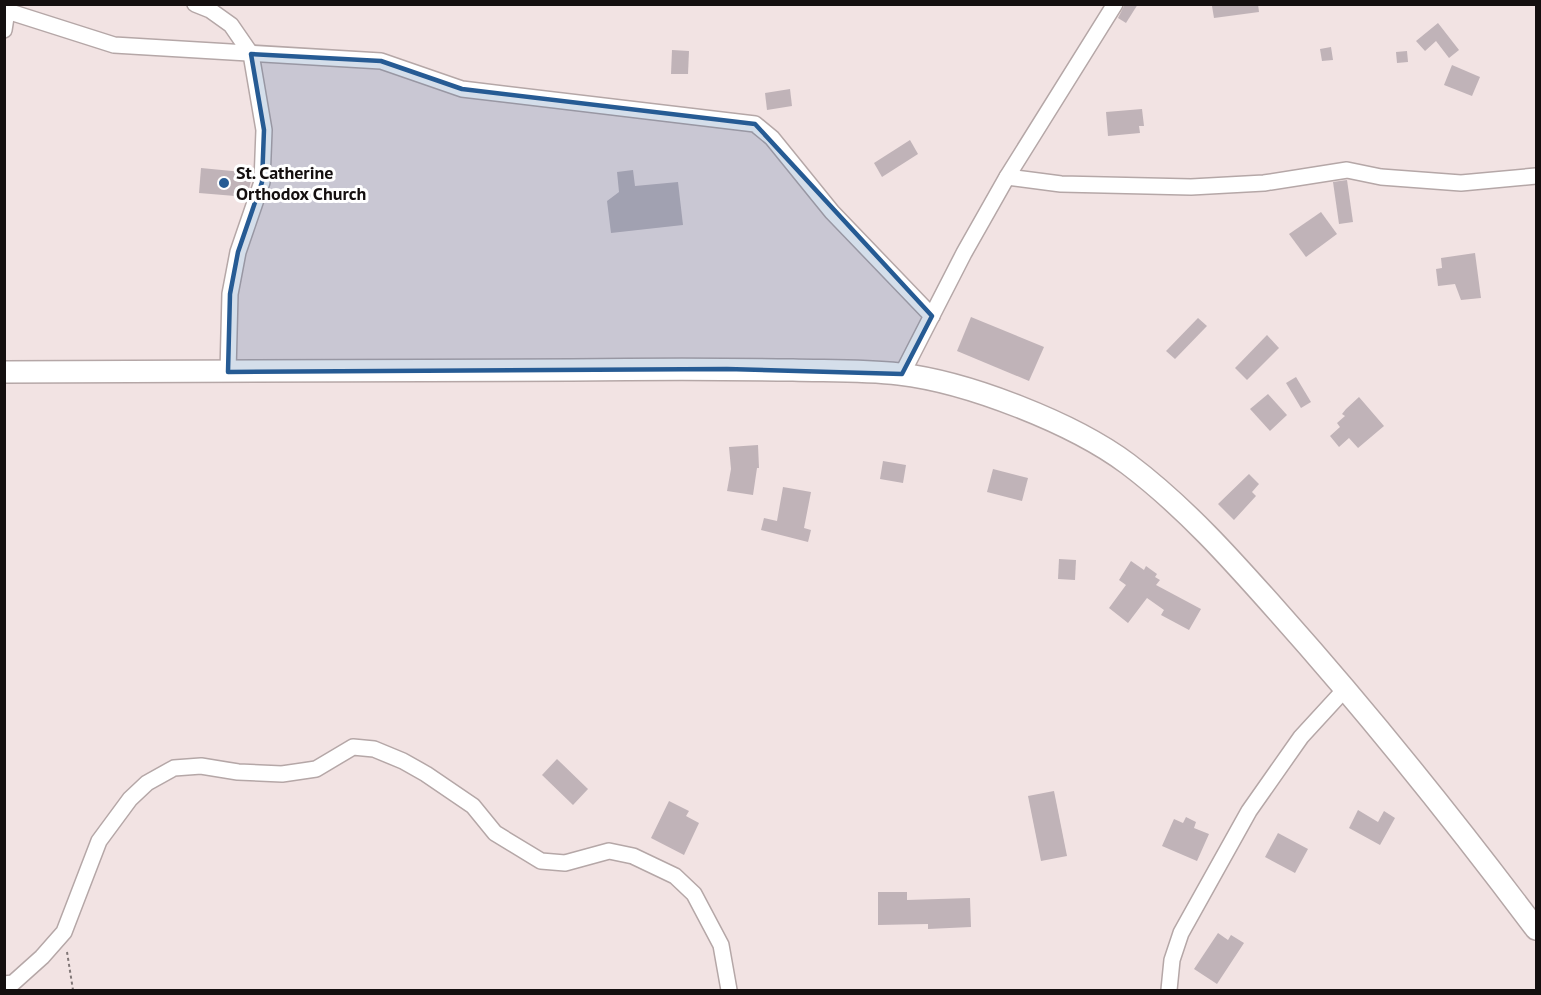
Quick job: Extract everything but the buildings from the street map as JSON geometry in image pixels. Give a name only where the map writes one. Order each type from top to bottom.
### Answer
[{"type":"street","points":[[195,4],[210,10],[231,25],[251,54],[264,130],[262,182],[238,252],[230,294],[228,372]]},
{"type":"street","points":[[902,374],[1007,177],[1115,4]]},
{"type":"street","points":[[4,30],[6,11],[114,45],[381,61],[462,89],[755,124],[772,138],[832,212],[932,316]]},
{"type":"street","points":[[1007,177],[1061,184],[1191,187],[1264,183],[1347,170],[1381,177],[1461,183],[1536,176]]},
{"type":"street","points":[[4,372],[727,369],[902,374],[956,387],[1015,406],[1077,433],[1126,462],[1174,501],[1212,538],[1346,688],[1415,771],[1536,929]]},
{"type":"street","points":[[1169,990],[1173,960],[1181,933],[1243,821],[1301,737],[1346,688]]},
{"type":"street","points":[[4,984],[13,983],[42,957],[64,932],[99,841],[130,800],[147,783],[174,768],[201,766],[238,772],[282,774],[316,769],[353,747],[374,749],[426,774],[473,806],[495,833],[541,861],[565,863],[609,850],[633,856],[675,876],[694,894],[721,945],[729,990]]},
{"type":"path","points":[[64,932],[73,990]]},
{"type":"highlighted area","points":[[251,54],[381,61],[462,89],[755,124],[932,316],[902,374],[727,369],[228,372],[230,294],[238,252],[262,182],[264,130]]},
{"type":"place","name":"St. Catherine Orthodox Church","points":[[224,183]]}]
